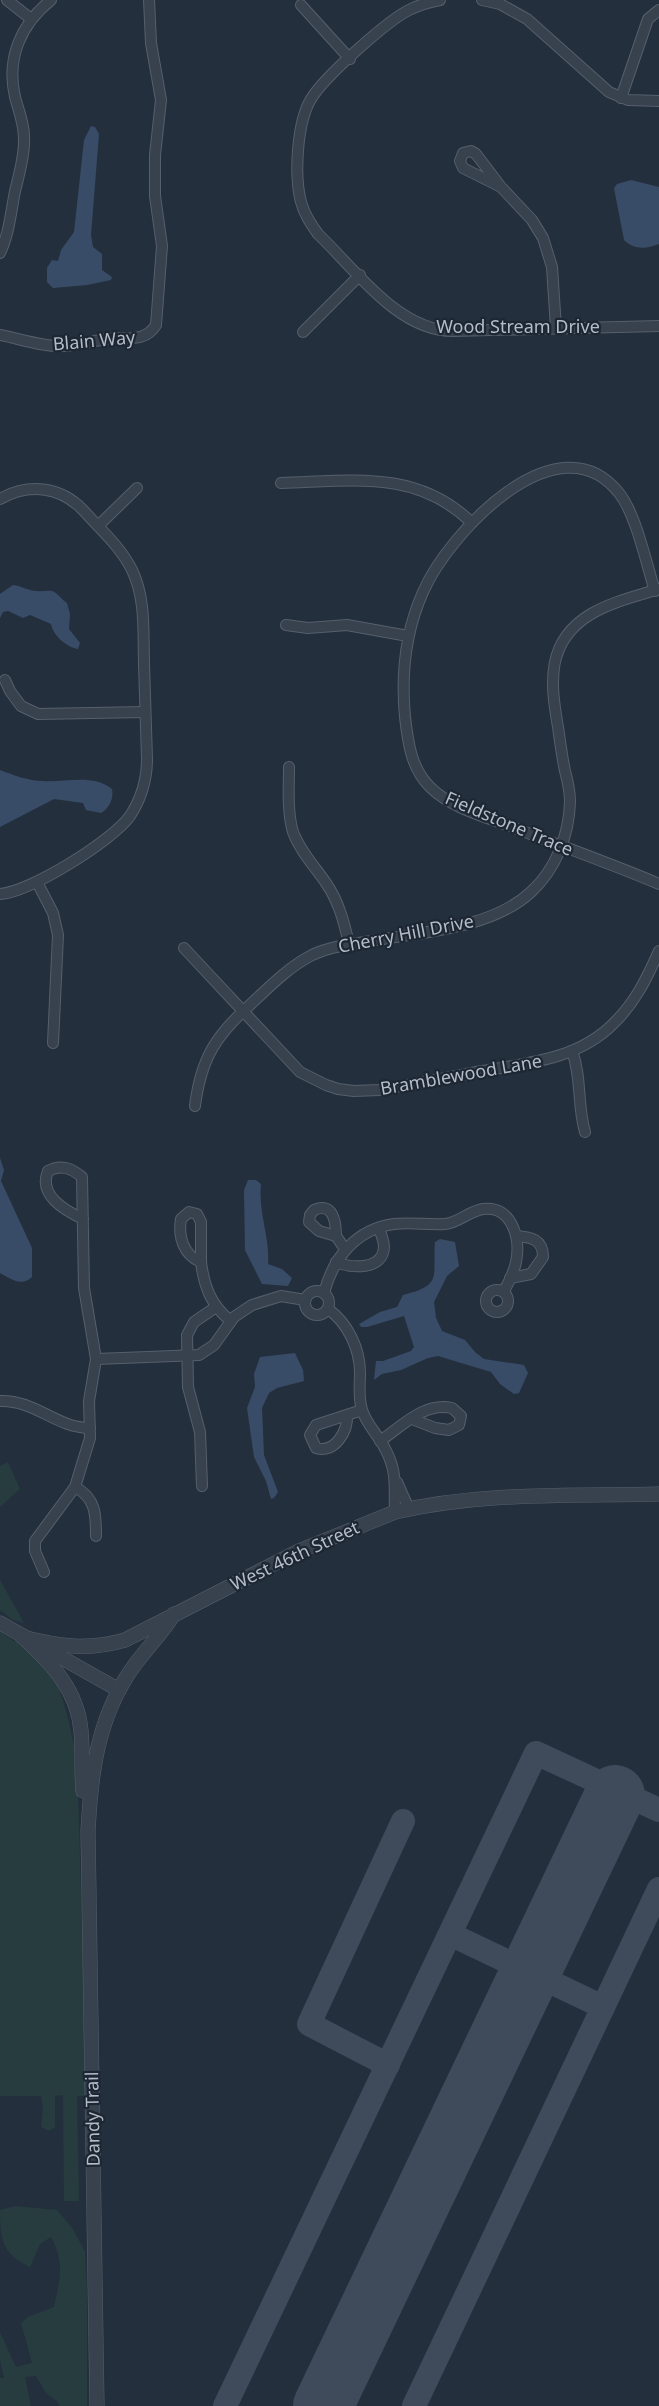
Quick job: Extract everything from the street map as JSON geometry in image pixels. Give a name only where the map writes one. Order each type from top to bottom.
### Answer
[{"type":"street","points":[[7,0],[32,19]]},
{"type":"street","points":[[0,253],[24,141],[13,86],[13,65],[19,40],[32,19],[51,0]]},
{"type":"street","name":"Blain Way","points":[[0,335],[46,345],[66,346],[106,339],[141,338],[152,332],[158,319],[162,246],[154,190],[155,152],[161,100],[151,44],[149,0]]},
{"type":"street","name":"Wood Stream Drive","points":[[440,0],[417,6],[395,18],[323,83],[305,111],[299,136],[299,188],[303,209],[311,224],[398,313],[416,324],[432,329],[659,326]]},
{"type":"street","points":[[482,0],[500,4],[527,19],[602,86],[621,98],[635,101],[659,101]]},
{"type":"street","points":[[301,5],[350,58]]},
{"type":"street","points":[[621,98],[648,19],[659,10]]},
{"type":"street","points":[[501,187],[532,220],[547,246],[553,275],[556,328]]},
{"type":"street","points":[[0,206],[7,216]]},
{"type":"street","points":[[303,332],[360,275]]},
{"type":"street","name":"Fieldstone Trace","points":[[657,590],[627,504],[611,484],[594,473],[570,468],[545,472],[500,498],[471,522],[448,548],[429,579],[418,604],[408,636],[403,677],[406,726],[412,758],[423,780],[448,802],[659,884]]},
{"type":"street","points":[[281,483],[367,480],[399,483],[431,494],[452,506],[471,522]]},
{"type":"street","points":[[98,526],[137,488]]},
{"type":"street","points":[[0,499],[30,489],[55,491],[70,499],[124,555],[135,576],[140,593],[147,771],[142,792],[131,814],[104,841],[37,882],[23,889],[0,894]]},
{"type":"street","name":"Cherry Hill Drive","points":[[195,1107],[198,1082],[210,1050],[227,1026],[297,964],[320,952],[349,944],[468,924],[515,905],[532,891],[553,865],[562,846],[568,822],[570,801],[551,691],[555,661],[565,638],[589,615],[657,590]]},
{"type":"street","points":[[286,626],[308,628],[348,625],[408,636]]},
{"type":"street","points":[[5,680],[10,692],[21,706],[38,714],[145,712]]},
{"type":"street","points":[[289,766],[290,820],[293,832],[335,898],[343,918],[349,944]]},
{"type":"street","points":[[37,882],[53,913],[58,935],[53,1043]]},
{"type":"street","name":"Bramblewood Lane","points":[[184,948],[300,1072],[326,1085],[346,1090],[379,1090],[548,1059],[572,1051],[601,1035],[625,1012],[644,985],[659,951]]},
{"type":"street","points":[[572,1051],[579,1076],[581,1113],[585,1132]]},
{"type":"street","points":[[44,1572],[35,1551],[36,1539],[75,1487],[88,1450],[89,1401],[96,1359],[85,1300],[82,1177],[63,1167],[56,1167],[48,1171],[45,1183],[48,1192],[68,1212],[83,1219]]},
{"type":"street","points":[[324,1293],[336,1262],[345,1249],[357,1239],[379,1228],[414,1223],[447,1224],[477,1210],[489,1209],[504,1214],[512,1224],[516,1236],[516,1262],[504,1291]]},
{"type":"street","points":[[336,1262],[359,1266],[376,1262],[383,1250],[379,1228]]},
{"type":"street","points":[[336,1236],[345,1249]]},
{"type":"street","points":[[510,1278],[531,1274],[543,1257],[542,1248],[537,1241],[530,1237],[516,1236]]},
{"type":"street","points":[[201,1262],[209,1296],[216,1307],[231,1321]]},
{"type":"street","points":[[314,1292],[324,1293],[329,1300],[328,1309],[321,1315],[312,1315],[306,1308],[305,1300],[314,1292]]},
{"type":"street","points":[[96,1359],[199,1355],[209,1349],[231,1321],[252,1305],[272,1297],[291,1296],[305,1300]]},
{"type":"street","points":[[202,1486],[201,1439],[188,1387],[186,1340],[194,1322],[216,1307]]},
{"type":"street","points":[[328,1309],[345,1327],[356,1349],[360,1365],[359,1390],[362,1410],[390,1461],[409,1509]]},
{"type":"street","points":[[0,1401],[24,1403],[71,1427],[90,1428]]},
{"type":"street","points":[[346,1415],[346,1429],[333,1444],[320,1450],[313,1444],[310,1435],[313,1428],[346,1415],[362,1410]]},
{"type":"street","points":[[380,1441],[412,1419]]},
{"type":"street","points":[[395,1512],[394,1488],[397,1482]]},
{"type":"street","points":[[75,1487],[85,1493],[93,1504],[96,1536]]},
{"type":"street","name":"West 46th Street","points":[[88,1832],[89,1792],[94,1760],[104,1724],[119,1689],[134,1665],[161,1634],[174,1614],[299,1551],[395,1512],[456,1500],[493,1497],[659,1494]]},
{"type":"street","points":[[22,1637],[70,1647],[96,1647],[136,1635],[174,1614]]},
{"type":"street","points":[[0,1623],[119,1689]]},
{"type":"street","points":[[22,1637],[56,1670],[70,1691],[77,1708],[81,1732],[82,1778],[88,1832]]},
{"type":"street","name":"Dandy Trail","points":[[88,1832],[98,2406]]},
{"type":"green space","points":[[8,1462],[20,1489],[0,1507],[0,1466]]},
{"type":"green space","points":[[0,1580],[24,1623],[13,1620],[0,1610]]},
{"type":"green space","points":[[0,1632],[37,1658],[53,1677],[66,1712],[77,1759],[87,2096],[77,2096],[79,2201],[64,2201],[63,2095],[55,2096],[55,2127],[49,2131],[41,2127],[43,2109],[41,2096],[0,2096]]},
{"type":"green space","points":[[15,2206],[57,2210],[73,2229],[85,2252],[87,2406],[59,2406],[58,2402],[46,2393],[36,2376],[25,2377],[31,2406],[0,2406],[0,2378],[4,2378],[0,2360],[0,2332],[16,2367],[32,2363],[21,2323],[28,2317],[54,2307],[60,2271],[58,2255],[51,2237],[40,2244],[30,2267],[8,2251],[2,2237],[0,2210]]},
{"type":"water","points":[[91,126],[95,127],[99,134],[91,235],[93,247],[102,254],[102,270],[112,277],[111,280],[87,285],[53,288],[47,282],[47,268],[52,260],[58,261],[61,250],[74,232],[84,140]]},
{"type":"water","points":[[631,180],[659,187],[659,244],[640,248],[624,240],[614,188],[617,184]]},
{"type":"water","points":[[13,585],[34,591],[52,591],[67,603],[70,614],[69,629],[80,643],[78,649],[61,640],[51,624],[30,615],[23,618],[8,611],[3,612],[0,618],[0,594]]},
{"type":"water","points":[[0,770],[37,781],[96,781],[112,789],[112,799],[109,806],[101,813],[86,810],[83,803],[54,799],[0,827]]},
{"type":"water","points":[[0,1158],[4,1170],[1,1181],[32,1248],[32,1277],[20,1282],[0,1273]]},
{"type":"water","points":[[248,1180],[256,1180],[261,1184],[261,1205],[268,1264],[282,1269],[292,1278],[288,1286],[262,1284],[245,1250],[244,1190]]},
{"type":"water","points":[[440,1239],[455,1242],[459,1266],[447,1276],[434,1302],[436,1318],[442,1331],[465,1340],[484,1359],[524,1365],[528,1373],[519,1393],[514,1394],[500,1384],[491,1372],[438,1356],[401,1370],[382,1374],[374,1380],[376,1361],[383,1361],[411,1351],[414,1347],[404,1316],[367,1327],[361,1327],[359,1324],[380,1312],[397,1307],[403,1295],[430,1283],[434,1271],[435,1242]]},
{"type":"water","points":[[295,1353],[303,1370],[304,1381],[277,1388],[269,1393],[262,1408],[264,1455],[278,1492],[271,1499],[266,1481],[254,1457],[247,1408],[255,1387],[254,1374],[260,1357]]},
{"type":"taxiway","points":[[225,2406],[536,1753],[659,1810]]},
{"type":"taxiway","points":[[388,2065],[309,2024],[403,1821]]},
{"type":"taxiway","points":[[414,2406],[659,1889]]},
{"type":"taxiway","points":[[456,1937],[603,2007]]},
{"type":"runway","points":[[323,2406],[615,1795]]}]
